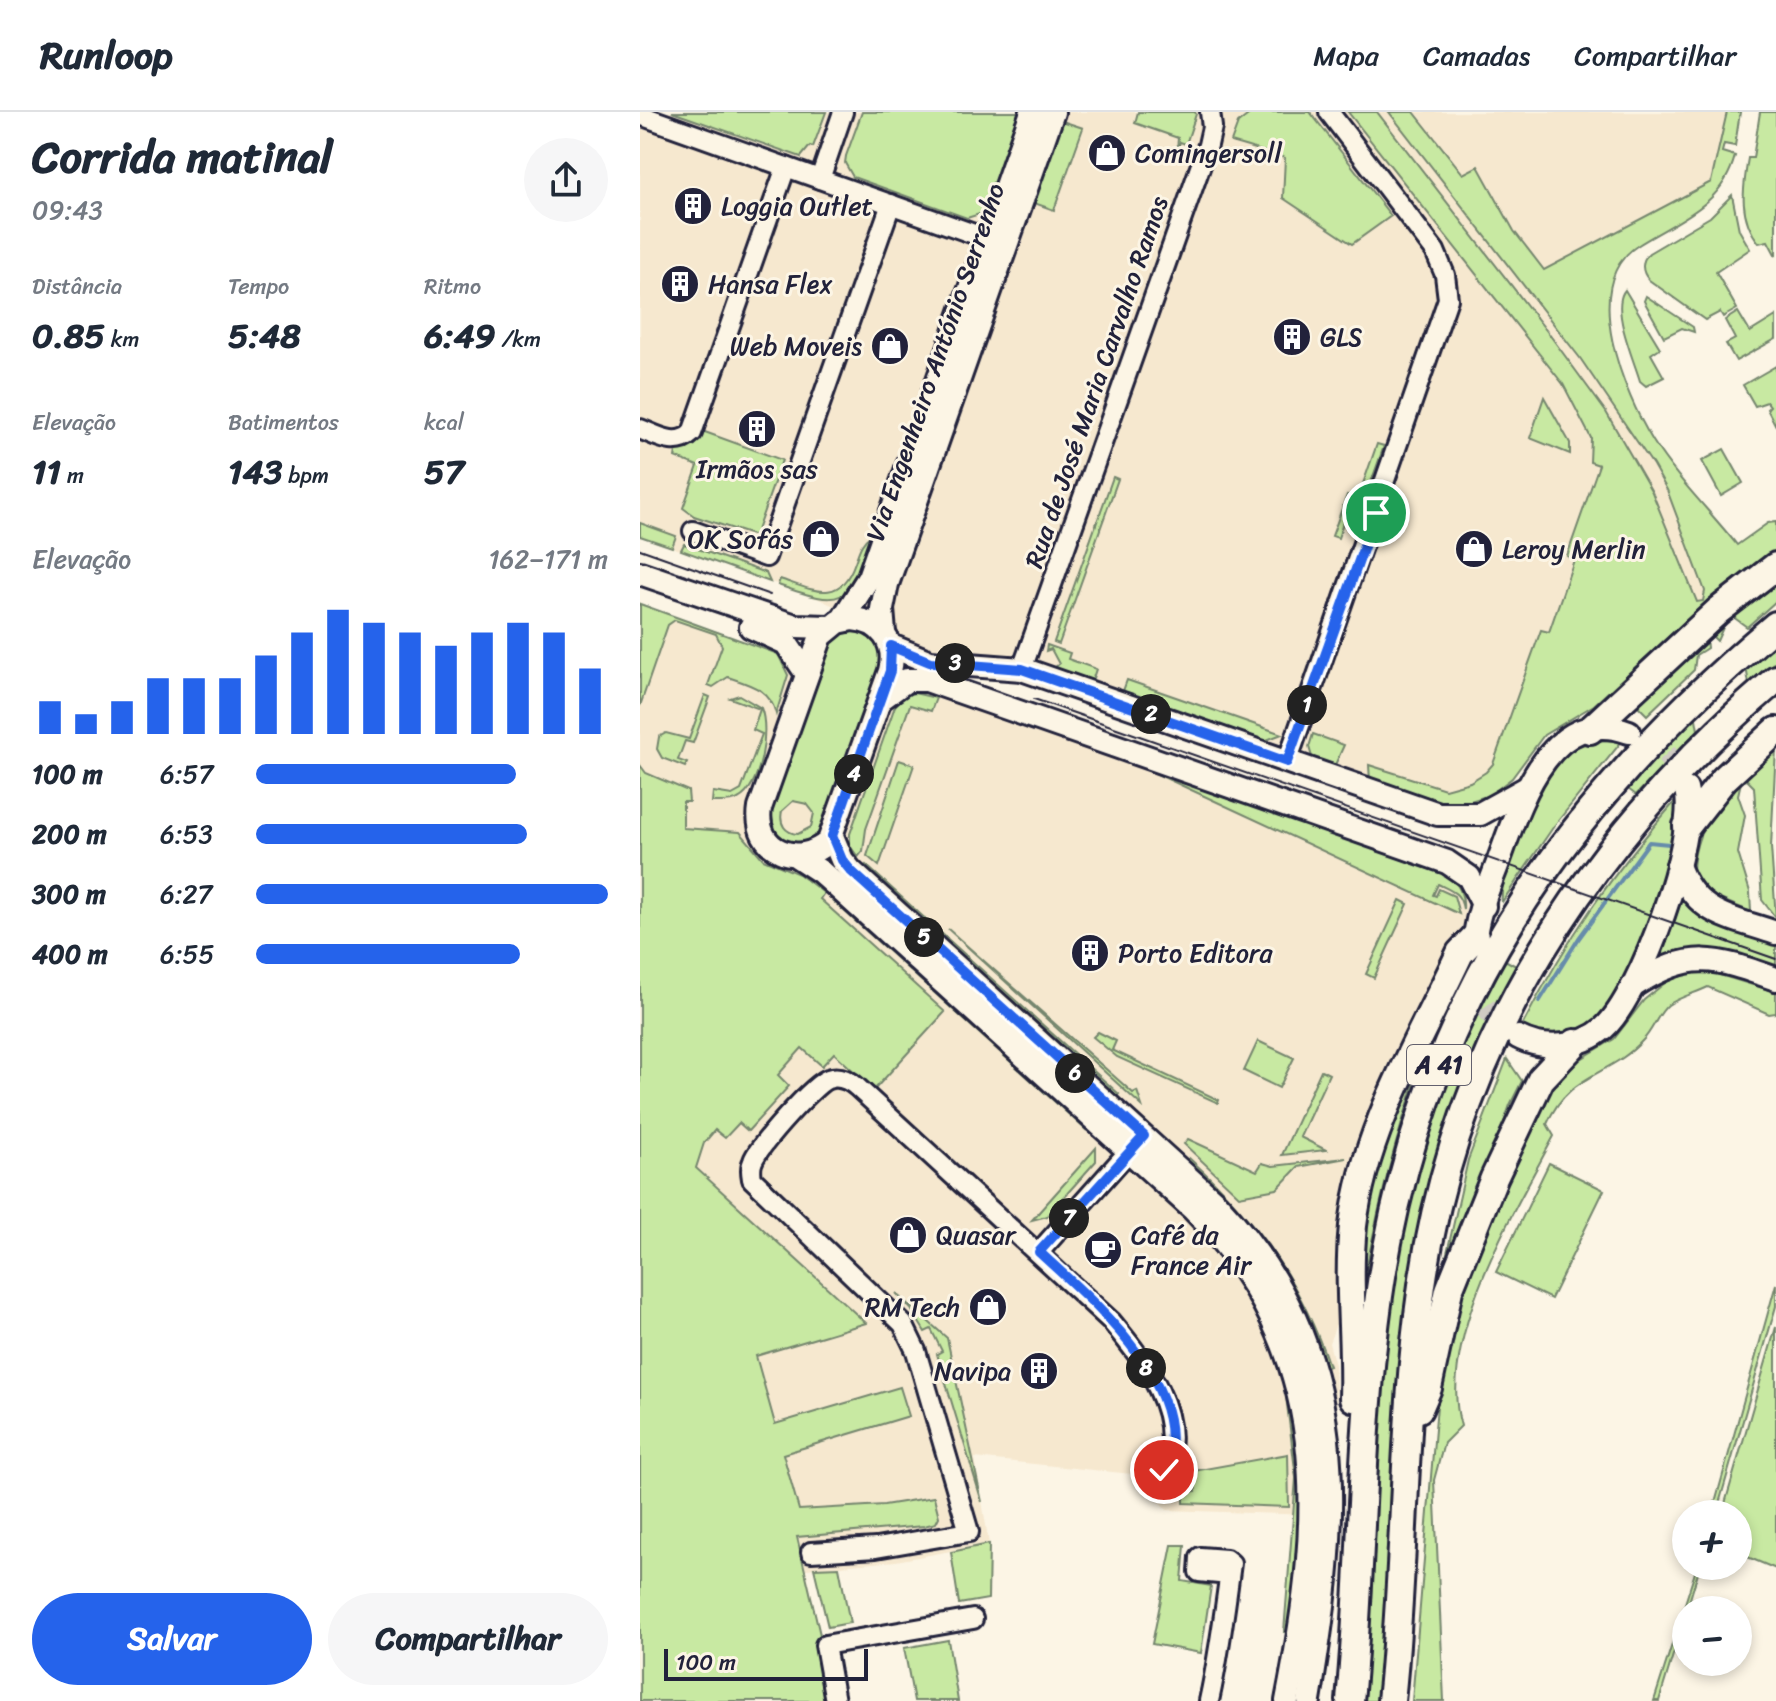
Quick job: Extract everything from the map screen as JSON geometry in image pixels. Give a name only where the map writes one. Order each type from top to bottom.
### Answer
[{"type":"highway","points":[[1590,730],[1718,611],[1776,566]]},
{"type":"highway","name":"A 41","points":[[1350,1701],[1369,1387],[1386,1253],[1412,1144],[1442,1058],[1488,959],[1549,861],[1621,771],[1692,698],[1776,625]]},
{"type":"highway","name":"A 41","points":[[1391,1701],[1415,1344],[1431,1232],[1454,1147],[1482,1069],[1533,963],[1588,878],[1643,807],[1702,746],[1776,679]]},
{"type":"highway","points":[[1687,826],[1724,779],[1776,731]]},
{"type":"highway","points":[[1363,1505],[1352,1416],[1350,1266],[1360,1184],[1381,1123],[1460,953],[1475,940]]},
{"type":"highway","points":[[1408,1434],[1428,1388],[1449,1290],[1494,1178],[1541,1079],[1575,1043]]},
{"type":"main road","name":"Via Engenheiro António Serrenho","points":[[1032,112],[869,577],[835,624],[821,636],[758,816],[760,829],[770,846],[798,857],[821,872],[1137,1144]]},
{"type":"main road","name":"Via Engenheiro António Serrenho","points":[[832,836],[892,664],[882,609],[887,584],[1053,112]]},
{"type":"main road","points":[[640,573],[795,626],[863,620],[887,640],[930,662],[1022,669],[1452,816],[1490,810],[1527,788]]},
{"type":"main road","points":[[640,588],[779,638],[795,652],[807,674]]},
{"type":"main road","points":[[881,699],[907,680],[927,680],[1447,862],[1469,877],[1484,906]]},
{"type":"main road","points":[[1475,940],[1484,906],[1527,788],[1537,769],[1559,744],[1590,730],[1613,728],[1629,732]]},
{"type":"main road","points":[[1518,1037],[1541,1045],[1575,1043],[1603,1029],[1616,1016],[1633,986],[1678,865],[1687,826],[1686,789]]},
{"type":"main road","points":[[798,857],[822,848],[832,836],[842,860],[851,871],[1137,1144],[1235,1255],[1270,1311],[1297,1380],[1307,1429],[1310,1492],[1303,1588],[1287,1701]]},
{"type":"main road","points":[[1678,865],[1687,887],[1699,903],[1776,933]]},
{"type":"main road","points":[[1633,986],[1675,963],[1695,958],[1727,961],[1776,979]]},
{"type":"main road","points":[[1137,1144],[1217,1204],[1260,1255],[1291,1305],[1317,1374],[1328,1430],[1330,1493],[1323,1601],[1309,1701]]},
{"type":"street","points":[[820,179],[843,112]]},
{"type":"street","points":[[1211,120],[1228,112]]},
{"type":"street","points":[[1287,762],[1448,299],[1445,275],[1435,251],[1329,112]]},
{"type":"street","points":[[640,115],[988,239]]},
{"type":"street","name":"Rua de José Maria Carvalho Ramos","points":[[1022,669],[1211,120]]},
{"type":"street","points":[[640,429],[672,441],[686,438],[692,433],[786,167]]},
{"type":"street","points":[[693,531],[766,557],[891,204]]},
{"type":"street","points":[[811,1552],[876,1548],[969,1532],[908,1333],[890,1308],[756,1187],[751,1167],[758,1152],[821,1083],[834,1078],[846,1079],[1111,1321],[1154,1382],[1173,1439],[1164,1470]]},
{"type":"street","points":[[1039,1252],[1137,1144]]},
{"type":"street","points":[[1209,1701],[1229,1575]]},
{"type":"street","points":[[835,1701],[825,1645],[973,1619]]},
{"type":"shaded area","points":[[640,112],[1731,112],[1713,193],[1548,282],[1633,409],[1716,596],[1639,653],[1642,662],[1594,705],[1544,735],[1502,787],[1478,800],[1442,802],[1054,668],[1006,654],[924,649],[819,599],[640,536]]},
{"type":"shaded area","points":[[640,604],[775,653],[953,702],[1350,840],[1449,876],[1457,882],[1467,899],[1465,921],[1392,1078],[1340,1314],[1329,1343],[1335,1365],[1338,1439],[1341,1441],[1338,1516],[1167,1510],[1132,1474],[975,1458],[989,1544],[896,1561],[806,1569],[821,1639],[640,1701]]},
{"type":"green space","points":[[672,112],[826,112],[813,147],[810,146],[801,157]]},
{"type":"green space","points":[[862,112],[1019,112],[983,213],[967,218],[853,177],[845,163]]},
{"type":"green space","points":[[1138,112],[1196,114],[1186,144],[1180,142],[1177,150],[1178,138],[1135,123]]},
{"type":"green space","points":[[1252,112],[1310,112],[1391,216],[1352,244],[1283,198],[1285,158],[1231,142],[1238,123]]},
{"type":"green space","points":[[1348,112],[1377,112],[1606,412],[1652,492],[1697,602],[1703,601],[1705,591],[1667,490],[1653,465],[1580,358],[1389,112],[1414,112],[1463,174],[1478,166],[1514,231],[1544,270],[1711,182],[1727,112],[1740,112],[1735,146],[1724,144],[1722,152],[1735,156],[1720,188],[1682,220],[1637,246],[1620,264],[1611,286],[1609,313],[1612,341],[1630,397],[1662,455],[1737,545],[1768,523],[1776,522],[1776,552],[1715,594],[1594,705],[1544,735],[1512,778],[1490,795],[1467,802],[1442,802],[1370,782],[1369,765],[1445,789],[1470,782],[1493,764],[1541,630],[1549,632],[1574,560],[1567,556],[1599,465],[1590,462],[1591,438],[1563,384]]},
{"type":"green space","points":[[1760,112],[1776,112],[1776,256],[1768,241],[1759,243],[1745,213],[1748,158],[1753,158]]},
{"type":"green space","points":[[1062,121],[1083,128],[1054,210],[1034,203]]},
{"type":"green space","points":[[1732,195],[1739,230],[1750,249],[1716,272],[1737,309],[1723,317],[1720,312],[1705,320],[1649,280],[1643,263],[1649,253],[1710,217]]},
{"type":"green space","points":[[1625,290],[1660,348],[1651,354],[1664,377],[1646,386],[1640,381],[1622,321],[1620,308]]},
{"type":"green space","points":[[1646,296],[1693,327],[1694,332],[1682,328],[1664,337],[1644,301]]},
{"type":"green space","points":[[1738,312],[1750,332],[1776,316],[1776,339],[1736,361],[1726,344],[1735,339],[1725,320]]},
{"type":"green space","points":[[1776,366],[1776,426],[1767,409],[1770,406],[1767,402],[1755,406],[1743,385]]},
{"type":"green space","points":[[1544,397],[1570,443],[1570,454],[1530,438]]},
{"type":"green space","points":[[702,431],[782,460],[755,536],[694,516],[683,508],[698,466],[675,457],[676,451],[695,445]]},
{"type":"green space","points":[[1377,444],[1384,446],[1356,524],[1344,520],[1338,538],[1332,536],[1347,495],[1358,498]]},
{"type":"green space","points":[[1724,449],[1743,483],[1721,496],[1702,461]]},
{"type":"green space","points":[[1113,477],[1118,479],[1059,644],[1054,642]]},
{"type":"green space","points":[[640,523],[676,536],[672,547],[640,536]]},
{"type":"green space","points":[[871,535],[856,575],[842,595],[819,597],[778,585],[780,579],[814,590],[833,590],[849,576],[861,547]]},
{"type":"green space","points":[[684,544],[766,573],[770,582],[681,550]]},
{"type":"green space","points":[[1776,577],[1776,601],[1747,627],[1729,614],[1717,641],[1712,636],[1706,638],[1707,648],[1696,655],[1694,670],[1647,715],[1636,704],[1714,625]]},
{"type":"green space","points":[[640,604],[778,654],[788,675],[776,714],[764,693],[752,686],[728,677],[713,687],[708,685],[722,646],[716,634],[675,620],[668,625],[640,706]]},
{"type":"green space","points":[[855,629],[871,638],[878,646],[881,664],[822,830],[806,844],[787,843],[775,834],[770,811],[830,642],[841,632]],"holes":[[[793,801],[807,804],[814,813],[811,827],[798,834],[786,830],[781,820],[782,811]]]},
{"type":"green space","points":[[1776,642],[1776,661],[1749,684],[1746,667]]},
{"type":"green space","points":[[1047,645],[1070,653],[1068,659],[1096,669],[1092,681],[1054,668],[1059,664],[1051,649],[1046,651]]},
{"type":"green space","points":[[1127,680],[1282,734],[1264,741],[1123,691]]},
{"type":"green space","points":[[914,693],[936,698],[931,711],[910,705],[866,829],[863,851],[858,857],[850,846],[850,834],[895,706],[904,696]]},
{"type":"green space","points":[[705,695],[710,697],[693,743],[685,741],[678,760],[687,763],[685,767],[662,758],[657,749],[659,737],[666,733],[689,739]]},
{"type":"green space","points":[[739,695],[761,708],[764,718],[762,758],[746,793],[732,801],[712,802],[713,792],[732,795],[741,790],[762,734],[753,730],[760,709],[730,698]]},
{"type":"green space","points":[[1695,713],[1698,730],[1636,795],[1624,786]]},
{"type":"green space","points":[[1313,734],[1344,745],[1335,765],[1312,757],[1309,747]]},
{"type":"green space","points":[[1622,741],[1554,826],[1502,902],[1514,849],[1544,783],[1564,756],[1574,749],[1591,742]]},
{"type":"green space","points":[[1776,748],[1771,847],[1776,918],[1762,900],[1754,787],[1747,780],[1741,782],[1738,795],[1745,815],[1738,853],[1750,892],[1751,912],[1708,894],[1693,871],[1695,851],[1709,817],[1733,786]]},
{"type":"green space","points":[[899,760],[914,765],[879,866],[867,856]]},
{"type":"green space","points":[[640,765],[646,773],[688,791],[689,802],[683,802],[683,828],[740,832],[763,859],[799,874],[824,893],[820,899],[945,1012],[874,1090],[834,1053],[822,1066],[802,1048],[778,1075],[789,1086],[748,1131],[739,1123],[725,1138],[715,1130],[704,1143],[696,1168],[866,1323],[756,1356],[775,1424],[900,1387],[909,1416],[783,1454],[799,1510],[884,1505],[934,1497],[939,1517],[936,1523],[924,1526],[797,1537],[821,1639],[829,1701],[640,1701]]},
{"type":"green space","points":[[1146,769],[1449,876],[1460,891],[1463,909],[1457,895],[1438,884],[1433,895],[1436,896],[1439,889],[1454,896],[1459,914]]},
{"type":"green space","points":[[1678,798],[1670,849],[1650,918],[1637,953],[1607,1008],[1584,1028],[1566,1033],[1540,1032],[1522,1026],[1556,963],[1592,907]]},
{"type":"green space","points":[[866,865],[1119,1094],[1114,1099],[862,869]]},
{"type":"green space","points":[[837,897],[1090,1126],[1086,1130],[833,901]]},
{"type":"green space","points":[[1682,899],[1706,917],[1776,942],[1776,970],[1710,950],[1661,959]]},
{"type":"green space","points":[[1400,900],[1408,904],[1374,978],[1366,974]]},
{"type":"green space","points":[[948,929],[1133,1093],[1137,1091],[1142,1106]]},
{"type":"green space","points":[[1503,959],[1516,966],[1458,1092],[1436,1158],[1419,1226],[1396,1392],[1378,1701],[1362,1701],[1381,1388],[1401,1241],[1423,1158],[1450,1077]]},
{"type":"green space","points":[[1710,972],[1776,992],[1776,1013],[1769,1014],[1708,987],[1668,1005],[1647,1036],[1630,1052],[1578,1084],[1556,1107],[1547,1124],[1554,1136],[1483,1277],[1459,1355],[1456,1392],[1461,1426],[1444,1443],[1434,1480],[1444,1701],[1412,1701],[1439,1382],[1469,1268],[1542,1098],[1566,1068],[1614,1039],[1644,1000],[1666,982],[1689,973]]},
{"type":"green space","points":[[1098,1032],[1116,1041],[1112,1050],[1219,1100],[1218,1103],[1117,1057],[1093,1037]]},
{"type":"green space","points":[[1434,1032],[1409,1100],[1389,1169],[1359,1311],[1357,1258],[1371,1165]]},
{"type":"green space","points":[[1258,1041],[1294,1058],[1279,1088],[1244,1071]]},
{"type":"green space","points":[[1507,1059],[1522,1081],[1440,1284],[1468,1160]]},
{"type":"green space","points":[[1321,1070],[1329,1074],[1300,1137],[1326,1150],[1282,1155]]},
{"type":"green space","points":[[1188,1139],[1257,1171],[1262,1163],[1273,1166],[1346,1158],[1298,1167],[1277,1189],[1239,1196],[1184,1144]]},
{"type":"green space","points":[[1096,1148],[1096,1161],[1047,1216],[1032,1220]]},
{"type":"green space","points":[[1189,1158],[1235,1204],[1273,1253],[1305,1306],[1329,1366],[1323,1368],[1298,1306],[1268,1256],[1185,1163]]},
{"type":"green space","points":[[1549,1163],[1604,1190],[1551,1299],[1496,1272]]},
{"type":"green space","points":[[1776,1284],[1776,1306],[1720,1500],[1716,1500]]},
{"type":"green space","points":[[896,1293],[947,1338],[982,1502],[937,1354],[942,1351],[931,1329],[925,1332],[911,1309]]},
{"type":"green space","points":[[1776,1327],[1776,1569],[1752,1559],[1752,1500],[1726,1500]]},
{"type":"green space","points":[[1290,1386],[1302,1476],[1290,1632],[1284,1632],[1296,1478],[1285,1388]]},
{"type":"green space","points":[[1288,1454],[1289,1507],[1184,1503],[1184,1493],[1196,1491],[1195,1484],[1187,1485],[1188,1472]]},
{"type":"green space","points":[[989,1544],[988,1599],[959,1604],[951,1552]]},
{"type":"green space","points":[[1172,1545],[1185,1545],[1182,1581],[1211,1586],[1201,1653],[1152,1644]]},
{"type":"green space","points":[[839,1567],[850,1623],[828,1627],[814,1568]]},
{"type":"green space","points":[[1693,1580],[1696,1580],[1691,1596],[1687,1596]]},
{"type":"green space","points":[[948,1640],[958,1701],[914,1701],[904,1648]]},
{"type":"green space","points":[[1672,1644],[1672,1658],[1659,1701],[1654,1701]]},
{"type":"waterway","points":[[1539,1002],[1579,938],[1649,842],[1669,844]]},
{"type":"tunnel","points":[[1639,736],[1667,755],[1684,785]]},
{"type":"tunnel","points":[[1475,943],[1479,996],[1491,1014],[1514,1034]]},
{"type":"tram line","points":[[640,549],[770,595]]},
{"type":"tram line","points":[[1034,699],[1776,959]]},
{"type":"place","name":"Comingersoll","points":[[1107,153]]},
{"type":"place","name":"Loggia Outlet","points":[[693,206]]},
{"type":"place","name":"Hansa Flex","points":[[680,284]]},
{"type":"place","name":"GLS","points":[[1292,337]]},
{"type":"place","name":"Web Moveis","points":[[890,346]]},
{"type":"place","name":"Irmãos sas","points":[[757,429]]},
{"type":"place","name":"OK Sofás","points":[[821,539]]},
{"type":"place","name":"Leroy Merlin","points":[[1474,549]]},
{"type":"place","name":"Porto Editora","points":[[1090,953]]},
{"type":"place","name":"Quasar","points":[[908,1235]]},
{"type":"place","name":"Café da France Air","points":[[1103,1250]]},
{"type":"place","name":"RM Tech","points":[[988,1307]]},
{"type":"place","name":"Navipa","points":[[1039,1371]]},
{"type":"route","points":[[1164,1470],[1173,1439],[1171,1425],[1159,1391],[1144,1364],[1092,1300],[1039,1252],[1144,1136],[851,871],[836,849],[832,836],[890,671],[891,646],[930,662],[1022,669],[1287,762],[1376,513]]}]
